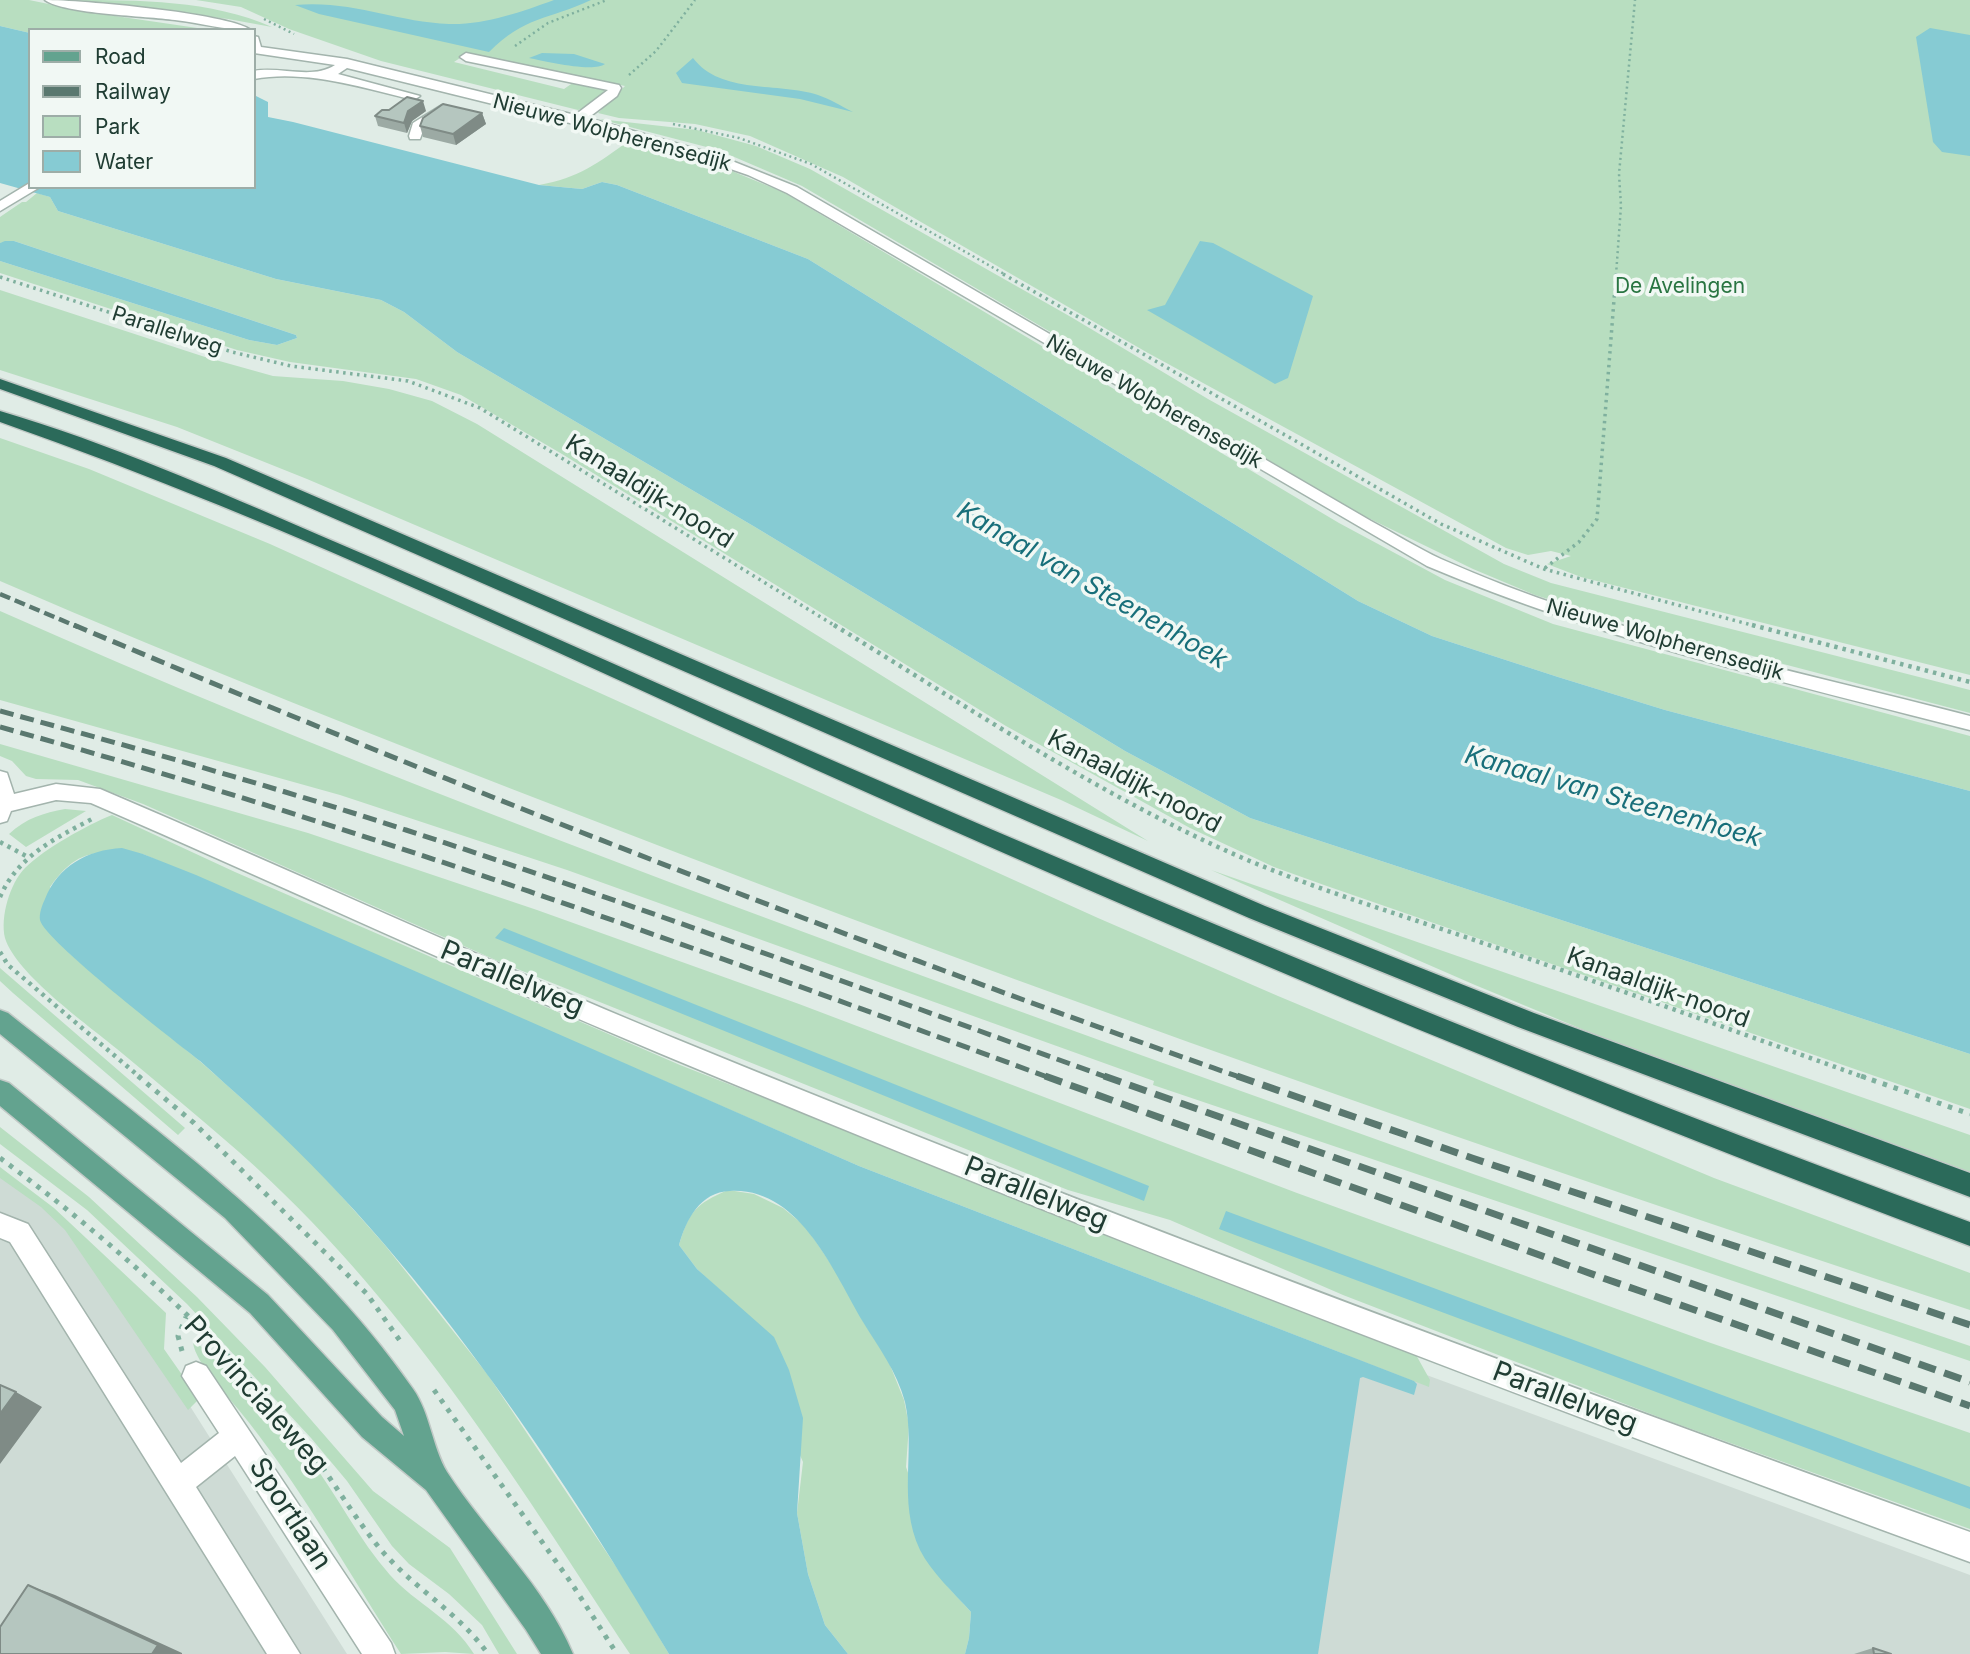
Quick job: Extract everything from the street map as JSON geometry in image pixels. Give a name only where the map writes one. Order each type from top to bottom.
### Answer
[{"type":"highway","points":[[0,384],[197,454],[307,499],[1257,912],[1526,1020],[1970,1185]]},
{"type":"highway","points":[[0,416],[155,472],[293,529],[1248,951],[1528,1067],[1834,1185],[1970,1234]]},
{"type":"main road","points":[[0,1020],[234,1209],[342,1321],[405,1401],[436,1480]]},
{"type":"main road","points":[[0,1091],[259,1304],[372,1427],[436,1480],[537,1619],[558,1654]]},
{"type":"street","points":[[51,0],[87,8],[214,22],[237,28]]},
{"type":"street","name":"Nieuwe Wolpherensedijk","points":[[256,47],[347,63],[715,156],[792,190],[1365,525],[1433,562],[1512,595],[1656,642],[1970,723]]},
{"type":"street","points":[[466,57],[615,88],[613,93],[576,121]]},
{"type":"street","points":[[328,75],[347,63]]},
{"type":"street","name":"Nieuwe Wolpherensedijk","points":[[256,75],[270,72],[311,77],[328,75],[525,122]]},
{"type":"street","points":[[396,109],[431,86]]},
{"type":"street","points":[[415,136],[418,127],[464,94]]},
{"type":"street","points":[[0,207],[30,189]]},
{"type":"street","points":[[0,779],[4,794],[1,809]]},
{"type":"street","name":"Parallelweg","points":[[1,809],[56,792],[93,795],[669,1046],[1157,1243],[1656,1432],[1970,1547]]},
{"type":"street","points":[[0,1225],[19,1233],[285,1654]]},
{"type":"street","name":"Sportlaan","points":[[196,1376],[380,1654]]},
{"type":"street","points":[[177,1484],[238,1436]]},
{"type":"path","points":[[495,63],[505,52],[548,23],[607,0]]},
{"type":"path","points":[[615,88],[656,51],[695,0]]},
{"type":"path","points":[[1635,0],[1619,174],[1621,206],[1597,519],[1579,542],[1544,569],[1970,682]]},
{"type":"path","name":"Parallelweg","points":[[0,277],[243,355],[291,366],[337,370]]},
{"type":"path","name":"Kanaaldijk-noord","points":[[337,370],[408,381],[480,408],[1018,738],[1152,815],[1229,852],[1322,890],[1478,941],[1970,1114]]},
{"type":"path","points":[[0,897],[26,856],[117,805]]},
{"type":"path","points":[[0,842],[26,856]]},
{"type":"path","name":"Provincialeweg","points":[[0,1158],[98,1234],[243,1373],[316,1457],[393,1563],[463,1620],[488,1654]]},
{"type":"shaded area","points":[[0,1175],[52,1211],[162,1362],[347,1654],[0,1654]]},
{"type":"shaded area","points":[[1345,1345],[1970,1575],[1970,1654],[1286,1654]]},
{"type":"green space","points":[[0,0],[29,0],[88,12],[197,28],[28,28],[28,33],[0,26]]},
{"type":"green space","points":[[72,0],[174,3],[224,11],[272,27],[228,19]]},
{"type":"green space","name":"De Avelingen","points":[[196,0],[1970,0],[1970,675],[1581,577],[1547,564],[1571,556],[1551,551],[1528,555],[1506,548],[1148,353],[843,177],[750,136],[695,124],[619,118],[598,113],[625,86],[466,54],[454,62],[564,89],[574,82],[605,90],[592,105],[578,110],[381,61],[289,29],[241,7]]},
{"type":"green space","points":[[599,119],[697,130],[756,146],[810,169],[1071,317],[1208,399],[1504,564],[1551,583],[1970,690],[1970,713],[1608,618],[1535,595],[1473,569],[1362,515],[802,186],[718,150]]},
{"type":"green space","points":[[630,140],[705,160],[783,192],[1339,523],[1445,580],[1553,624],[1970,736],[1970,791],[1665,710],[1432,636],[1358,601],[808,259],[617,185],[602,182],[582,189],[539,185],[577,174]]},
{"type":"green space","points":[[37,193],[50,197],[58,211],[276,279],[381,300],[404,312],[457,352],[755,527],[1125,751],[1250,818],[1970,1054],[1970,1109],[1274,867],[1190,828],[1006,726],[461,395],[416,379],[290,362],[237,350],[0,273],[0,261],[249,340],[277,345],[297,338],[296,335],[14,241],[0,243],[0,217]]},
{"type":"green space","points":[[0,290],[205,357],[273,376],[343,381],[389,389],[432,401],[477,424],[1148,841],[1061,800],[307,479],[177,427],[0,370]]},
{"type":"green space","points":[[0,438],[89,469],[270,544],[1098,918],[1278,996],[1714,1178],[1970,1273],[1970,1310],[1449,1134],[930,948],[366,732],[0,581]]},
{"type":"green space","points":[[0,611],[243,715],[611,860],[1352,1131],[1970,1346],[1970,1361],[1153,1085],[1154,1081],[567,870],[340,795],[0,700]]},
{"type":"green space","points":[[0,744],[308,833],[537,910],[799,1004],[1297,1193],[1708,1342],[1970,1433],[1970,1529],[1669,1421],[1343,1295],[1170,1220],[1068,1190],[500,962],[143,804],[78,780],[36,779],[26,776],[12,761],[0,756]]},
{"type":"green space","points":[[65,809],[86,811],[26,847],[9,834],[36,817]]},
{"type":"green space","points":[[112,815],[235,872],[680,1065],[1415,1353],[1430,1380],[1429,1387],[859,1166],[143,854],[90,854],[70,864],[50,887],[69,953],[202,1063],[304,1154],[384,1244],[488,1375],[629,1586],[669,1654],[630,1654],[498,1454],[403,1326],[352,1266],[298,1207],[239,1152],[54,998],[12,952],[5,938],[4,920],[11,891],[20,874],[54,846]]},
{"type":"green space","points":[[1211,870],[1970,1135],[1970,1172],[1601,1037]]},
{"type":"green space","points":[[0,968],[185,1128],[178,1135],[13,993],[0,981]]},
{"type":"green space","points":[[0,1127],[89,1197],[197,1297],[265,1367],[373,1491],[450,1548],[517,1654],[499,1654],[482,1625],[449,1594],[409,1564],[392,1546],[347,1481],[311,1438],[187,1304],[87,1210],[0,1144]]},
{"type":"green space","points":[[0,1167],[54,1208],[166,1313],[164,1349],[199,1399],[188,1410],[65,1230],[41,1207],[0,1178]]},
{"type":"green space","points":[[728,1190],[754,1194],[783,1208],[806,1227],[837,1273],[888,1360],[904,1400],[909,1425],[906,1467],[948,1587],[971,1612],[965,1654],[848,1654],[825,1625],[808,1574],[797,1513],[803,1462],[734,1303],[697,1269],[679,1245],[686,1224],[695,1210]]},
{"type":"green space","points":[[193,1339],[298,1444],[390,1575],[456,1631],[474,1654],[401,1654],[282,1467],[203,1366]]},
{"type":"water","points":[[554,0],[591,0],[526,25],[489,52],[319,14],[295,5],[355,8],[429,22],[462,24],[503,17]]},
{"type":"water","name":"Kanaal van Steenenhoek","points":[[0,26],[28,33],[28,189],[256,189],[256,96],[268,102],[268,117],[539,185],[582,189],[602,182],[617,185],[808,259],[1358,601],[1432,636],[1665,710],[1970,791],[1970,1054],[1250,818],[1125,751],[755,527],[457,352],[404,312],[381,300],[276,279],[58,211],[50,197],[0,183]]},
{"type":"water","points":[[1930,28],[1970,35],[1970,156],[1942,152],[1933,142],[1916,37]]},
{"type":"water","points":[[542,53],[574,54],[605,64],[580,67],[529,58]]},
{"type":"water","points":[[693,58],[705,70],[719,78],[751,86],[803,91],[818,95],[853,112],[800,99],[682,83],[676,73]]},
{"type":"water","points":[[14,241],[296,335],[297,338],[277,345],[249,340],[0,261],[0,243]]},
{"type":"water","points":[[1200,241],[1213,243],[1313,296],[1288,378],[1275,384],[1147,310],[1165,305]]},
{"type":"water","points":[[122,848],[196,875],[859,1166],[1414,1381],[1417,1384],[1414,1395],[1360,1378],[1318,1654],[965,1654],[971,1612],[930,1566],[913,1532],[908,1495],[908,1420],[902,1391],[892,1370],[827,1258],[795,1218],[776,1203],[755,1193],[730,1191],[710,1196],[696,1209],[679,1245],[697,1269],[774,1337],[789,1370],[803,1418],[797,1513],[808,1574],[825,1625],[848,1654],[669,1654],[625,1580],[530,1435],[426,1294],[370,1228],[311,1164],[249,1105],[200,1061],[86,968],[47,931],[40,920],[40,912],[58,877],[86,856]]},
{"type":"water","points":[[504,928],[1149,1186],[1144,1201],[495,938]]},
{"type":"water","points":[[1226,1211],[1970,1487],[1970,1509],[1219,1229]]},
{"type":"building","points":[[407,97],[423,101],[408,111],[404,123],[375,116],[382,110],[389,110]]},
{"type":"building","points":[[443,104],[482,113],[453,134],[420,126],[423,118]]},
{"type":"building","points":[[0,1385],[16,1392],[0,1414]]},
{"type":"building","points":[[28,1585],[158,1645],[152,1654],[0,1654],[0,1627]]},
{"type":"building","points":[[1873,1648],[1891,1654],[1874,1654]]},
{"type":"railway","points":[[0,594],[78,627]]},
{"type":"railway","points":[[74,625],[509,804],[655,861],[947,972],[1242,1078]]},
{"type":"railway","points":[[0,711],[305,798],[494,859],[846,982],[1109,1078]]},
{"type":"railway","points":[[0,727],[266,805],[398,847],[790,983],[1050,1078]]},
{"type":"railway","points":[[1045,1076],[1603,1278],[1970,1406]]},
{"type":"railway","points":[[1104,1076],[1970,1382]]},
{"type":"railway","points":[[1237,1076],[1970,1325]]}]
